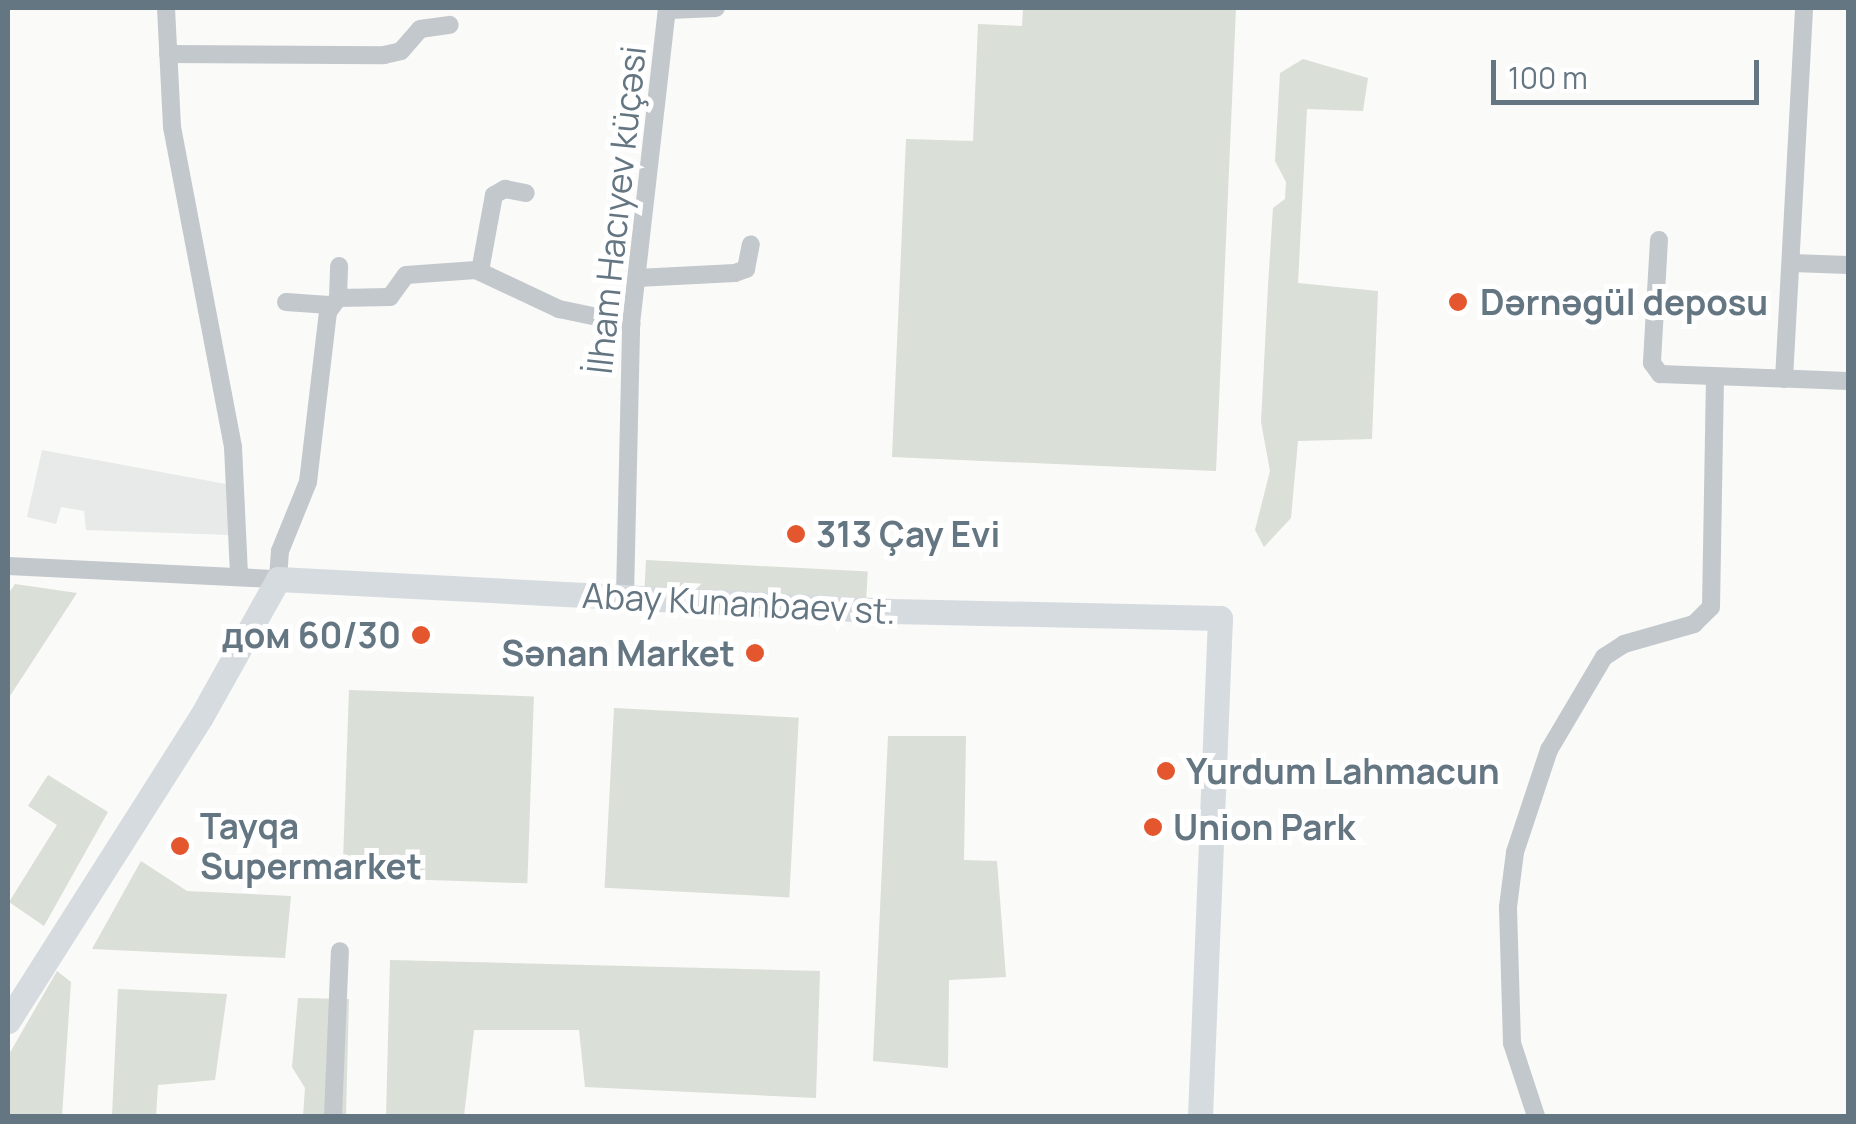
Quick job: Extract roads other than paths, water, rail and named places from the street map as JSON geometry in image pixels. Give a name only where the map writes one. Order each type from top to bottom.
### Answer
[{"type":"street","points":[[166,8],[172,127],[233,447],[239,576]]},
{"type":"street","name":"İlham Hacıyev küçəsi","points":[[625,596],[631,324],[668,9],[716,8]]},
{"type":"street","points":[[1784,379],[1804,8]]},
{"type":"street","points":[[168,54],[384,55],[401,51],[420,30],[450,25]]},
{"type":"street","points":[[480,271],[494,196],[505,188],[526,193]]},
{"type":"street","points":[[1659,240],[1652,364],[1660,374],[1848,381]]},
{"type":"street","points":[[637,278],[735,273],[746,269],[751,244]]},
{"type":"street","points":[[1792,263],[1848,265]]},
{"type":"street","points":[[8,1020],[220,686],[278,580],[280,550],[308,482],[339,266]]},
{"type":"street","points":[[286,302],[390,296],[406,275],[480,271],[559,309],[631,324]]},
{"type":"street","points":[[1536,1116],[1511,1028],[1508,906],[1515,852],[1549,750],[1604,657],[1624,644],[1683,629],[1711,607],[1715,377]]},
{"type":"street","points":[[8,566],[278,580]]},
{"type":"street","name":"Abay Kunanbaev st.","points":[[278,580],[891,611],[1220,618],[1200,1116]]},
{"type":"street","points":[[333,1116],[340,951]]},
{"type":"place","name":"Dərnəgül deposu","points":[[1458,302]]},
{"type":"place","name":"313 Çay Evi","points":[[796,534]]},
{"type":"place","name":"дом 60/30","points":[[421,635]]},
{"type":"place","name":"Sənan Market","points":[[755,653]]},
{"type":"place","name":"Yurdum Lahmacun","points":[[1166,771]]},
{"type":"place","name":"Union Park","points":[[1153,827]]},
{"type":"place","name":"Tayqa Supermarket","points":[[180,846]]}]
